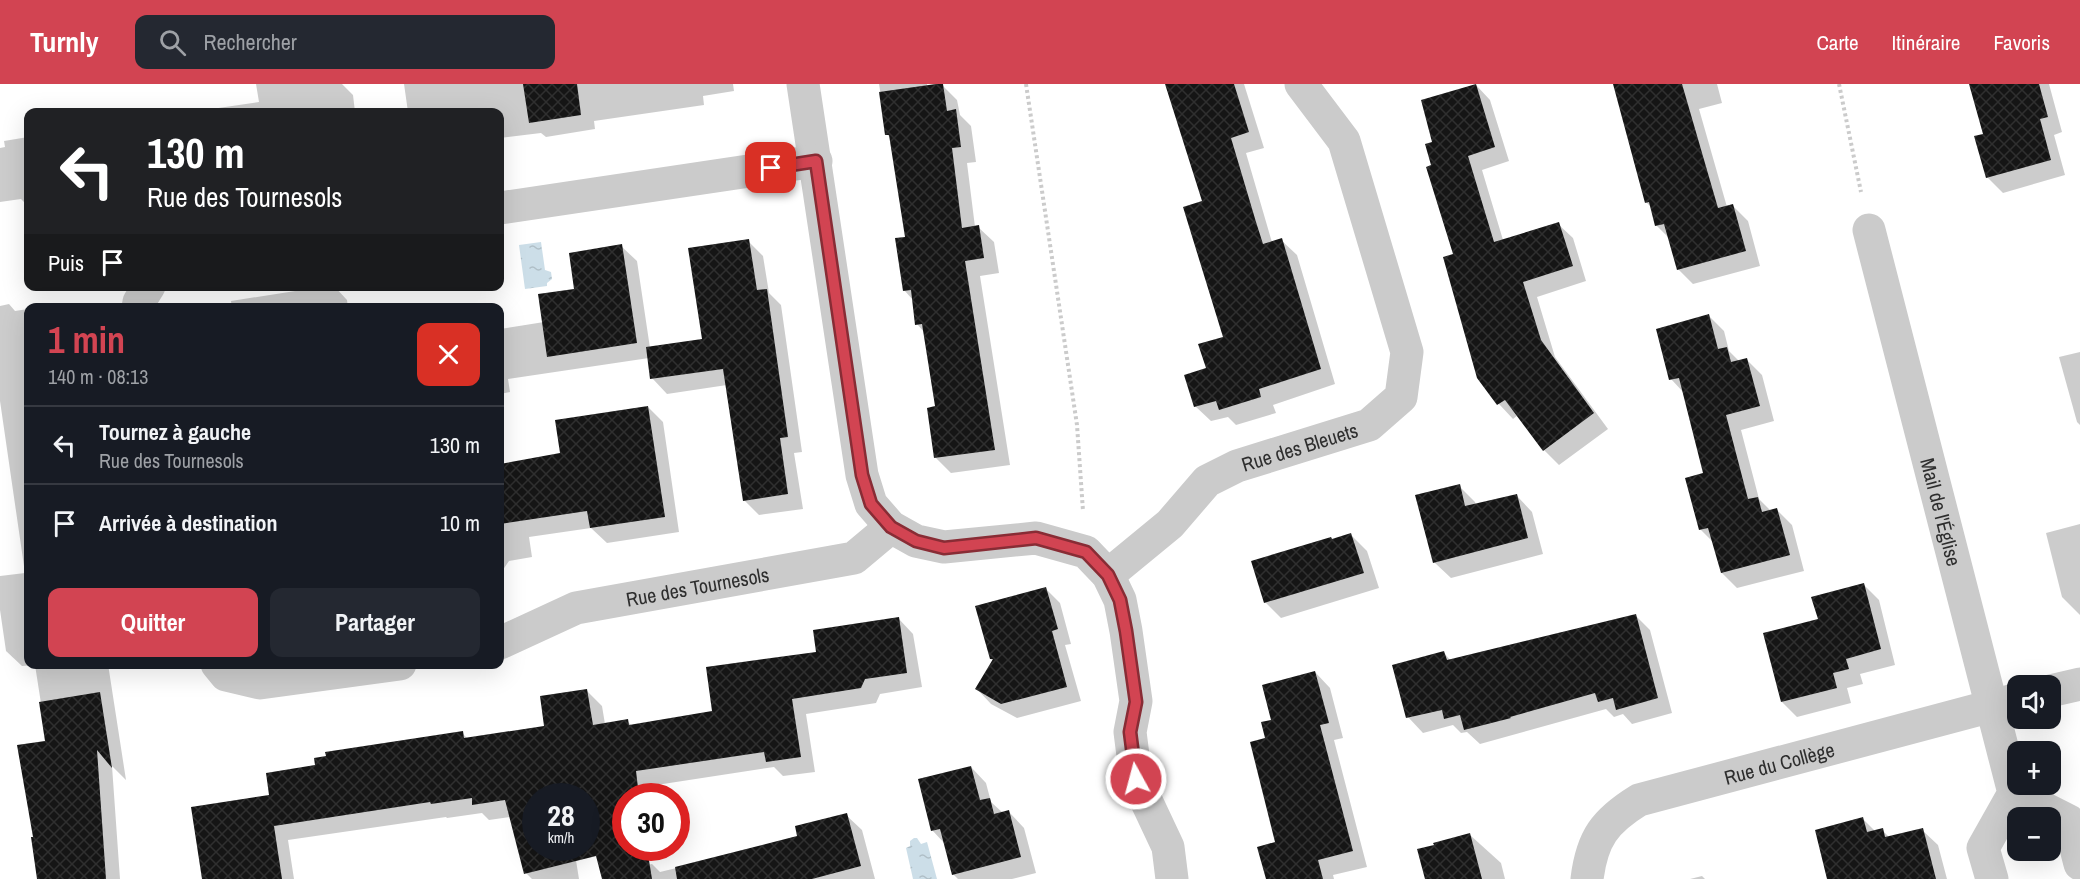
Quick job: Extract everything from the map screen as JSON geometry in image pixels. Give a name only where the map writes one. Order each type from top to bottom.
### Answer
[{"type":"street","points":[[803,84],[862,475],[871,504],[891,527],[916,541],[944,548],[1036,538],[1097,564],[1120,600],[1136,702],[1130,732],[1136,779],[1168,847],[1172,879]]},
{"type":"street","name":"Rue des Bleuets","points":[[1097,564],[1170,524],[1207,481],[1237,466],[1369,425],[1401,397],[1407,352],[1344,141],[1301,84]]},
{"type":"street","points":[[504,207],[816,161]]},
{"type":"street","name":"Mail de l'Église","points":[[1869,230],[2004,702],[2008,741]]},
{"type":"street","name":"Rue des Tournesols","points":[[504,641],[576,608],[854,558],[891,527]]},
{"type":"street","points":[[221,669],[226,675],[260,683],[363,669]]},
{"type":"street","points":[[2061,688],[2080,684]]},
{"type":"street","name":"Rue du Collège","points":[[1587,879],[1589,857],[1601,833],[1617,814],[1639,800],[2004,702]]},
{"type":"street","points":[[1992,879],[1983,848],[2013,795]]},
{"type":"street","points":[[2018,795],[2069,821],[2080,864]]},
{"type":"path","points":[[1026,84],[1097,564]]},
{"type":"path","points":[[1839,84],[1869,230]]},
{"type":"water","points":[[541,242],[545,270],[551,272],[552,279],[547,286],[525,289],[519,245]]},
{"type":"water","points":[[917,838],[921,844],[927,842],[937,879],[913,879],[906,848],[910,846],[910,841]]},
{"type":"building","points":[[523,84],[577,84],[581,115],[529,123]]},
{"type":"building","points":[[943,84],[947,111],[956,109],[961,147],[952,148],[962,228],[979,225],[984,258],[965,261],[995,450],[934,458],[927,408],[935,406],[922,324],[915,325],[911,290],[903,291],[895,238],[905,237],[889,135],[885,135],[879,92]]},
{"type":"building","points":[[1165,84],[1234,84],[1249,132],[1231,138],[1256,222],[1263,244],[1282,238],[1321,369],[1259,389],[1261,397],[1219,410],[1216,401],[1194,407],[1184,375],[1206,368],[1198,344],[1223,337],[1183,207],[1202,201]]},
{"type":"building","points":[[1476,84],[1495,147],[1468,156],[1494,242],[1559,222],[1573,266],[1523,282],[1541,340],[1594,413],[1543,451],[1505,400],[1497,405],[1477,378],[1443,257],[1453,254],[1426,167],[1431,165],[1425,144],[1432,142],[1421,100]]},
{"type":"building","points":[[1613,84],[1682,84],[1718,208],[1733,204],[1746,251],[1677,270],[1664,224],[1655,226],[1649,202],[1645,203]]},
{"type":"building","points":[[1969,84],[2039,84],[2048,117],[2040,119],[2051,160],[1986,178],[1974,136],[1983,134]]},
{"type":"building","points":[[749,239],[757,290],[767,289],[788,437],[780,438],[788,494],[743,501],[723,369],[650,379],[646,347],[702,339],[688,248]]},
{"type":"building","points":[[622,244],[637,343],[547,357],[538,294],[574,289],[569,253]]},
{"type":"building","points":[[1709,314],[1718,349],[1727,347],[1731,362],[1747,358],[1760,406],[1726,415],[1748,499],[1758,497],[1762,512],[1777,508],[1790,555],[1721,573],[1708,528],[1699,530],[1685,478],[1703,473],[1679,378],[1669,380],[1656,329]]},
{"type":"building","points":[[648,406],[665,517],[590,528],[587,511],[504,523],[504,463],[560,453],[555,420]]},
{"type":"building","points":[[1460,484],[1465,506],[1517,494],[1528,538],[1433,563],[1415,495]]},
{"type":"building","points":[[1351,533],[1364,573],[1264,603],[1251,561]]},
{"type":"building","points":[[1864,583],[1881,649],[1846,659],[1849,669],[1833,673],[1837,688],[1781,702],[1763,633],[1818,619],[1811,597]]},
{"type":"building","points":[[1046,587],[1058,629],[1052,631],[1067,687],[1001,704],[975,689],[993,659],[990,659],[975,606]]},
{"type":"building","points":[[1636,614],[1658,698],[1616,710],[1613,698],[1598,702],[1595,693],[1464,730],[1460,715],[1444,719],[1442,710],[1406,718],[1392,665],[1444,651],[1447,660]]},
{"type":"building","points":[[899,617],[907,673],[865,679],[861,688],[792,699],[801,757],[766,762],[764,752],[636,771],[637,783],[612,783],[612,861],[649,861],[652,879],[602,879],[597,861],[600,861],[600,783],[522,783],[522,861],[576,861],[524,874],[505,800],[472,805],[472,798],[431,804],[430,802],[274,826],[282,879],[202,879],[191,807],[269,795],[266,773],[315,765],[314,758],[326,756],[325,752],[463,731],[464,738],[544,726],[540,696],[587,689],[593,725],[628,719],[629,725],[712,711],[706,667],[816,652],[813,630]]},
{"type":"building","points":[[1315,671],[1329,723],[1320,725],[1353,851],[1318,860],[1323,879],[1266,879],[1257,847],[1275,842],[1250,742],[1265,738],[1261,722],[1271,720],[1262,685]]},
{"type":"building","points":[[100,692],[112,768],[97,750],[106,879],[37,879],[31,837],[33,837],[17,745],[45,741],[39,702]]},
{"type":"building","points":[[971,766],[980,800],[990,798],[994,814],[1009,810],[1021,857],[952,875],[940,829],[931,831],[918,779]]},
{"type":"building","points":[[847,813],[861,866],[812,879],[677,879],[675,867],[797,836],[795,826]]},
{"type":"building","points":[[1863,817],[1867,832],[1883,828],[1885,837],[1923,828],[1936,879],[1827,879],[1815,830]]},
{"type":"building","points":[[1470,833],[1482,879],[1425,879],[1417,849]]},
{"type":"route","points":[[771,168],[816,161],[862,475],[871,504],[891,527],[916,541],[944,548],[1036,538],[1086,552],[1108,575],[1120,600],[1136,702],[1130,732],[1136,779]]}]
